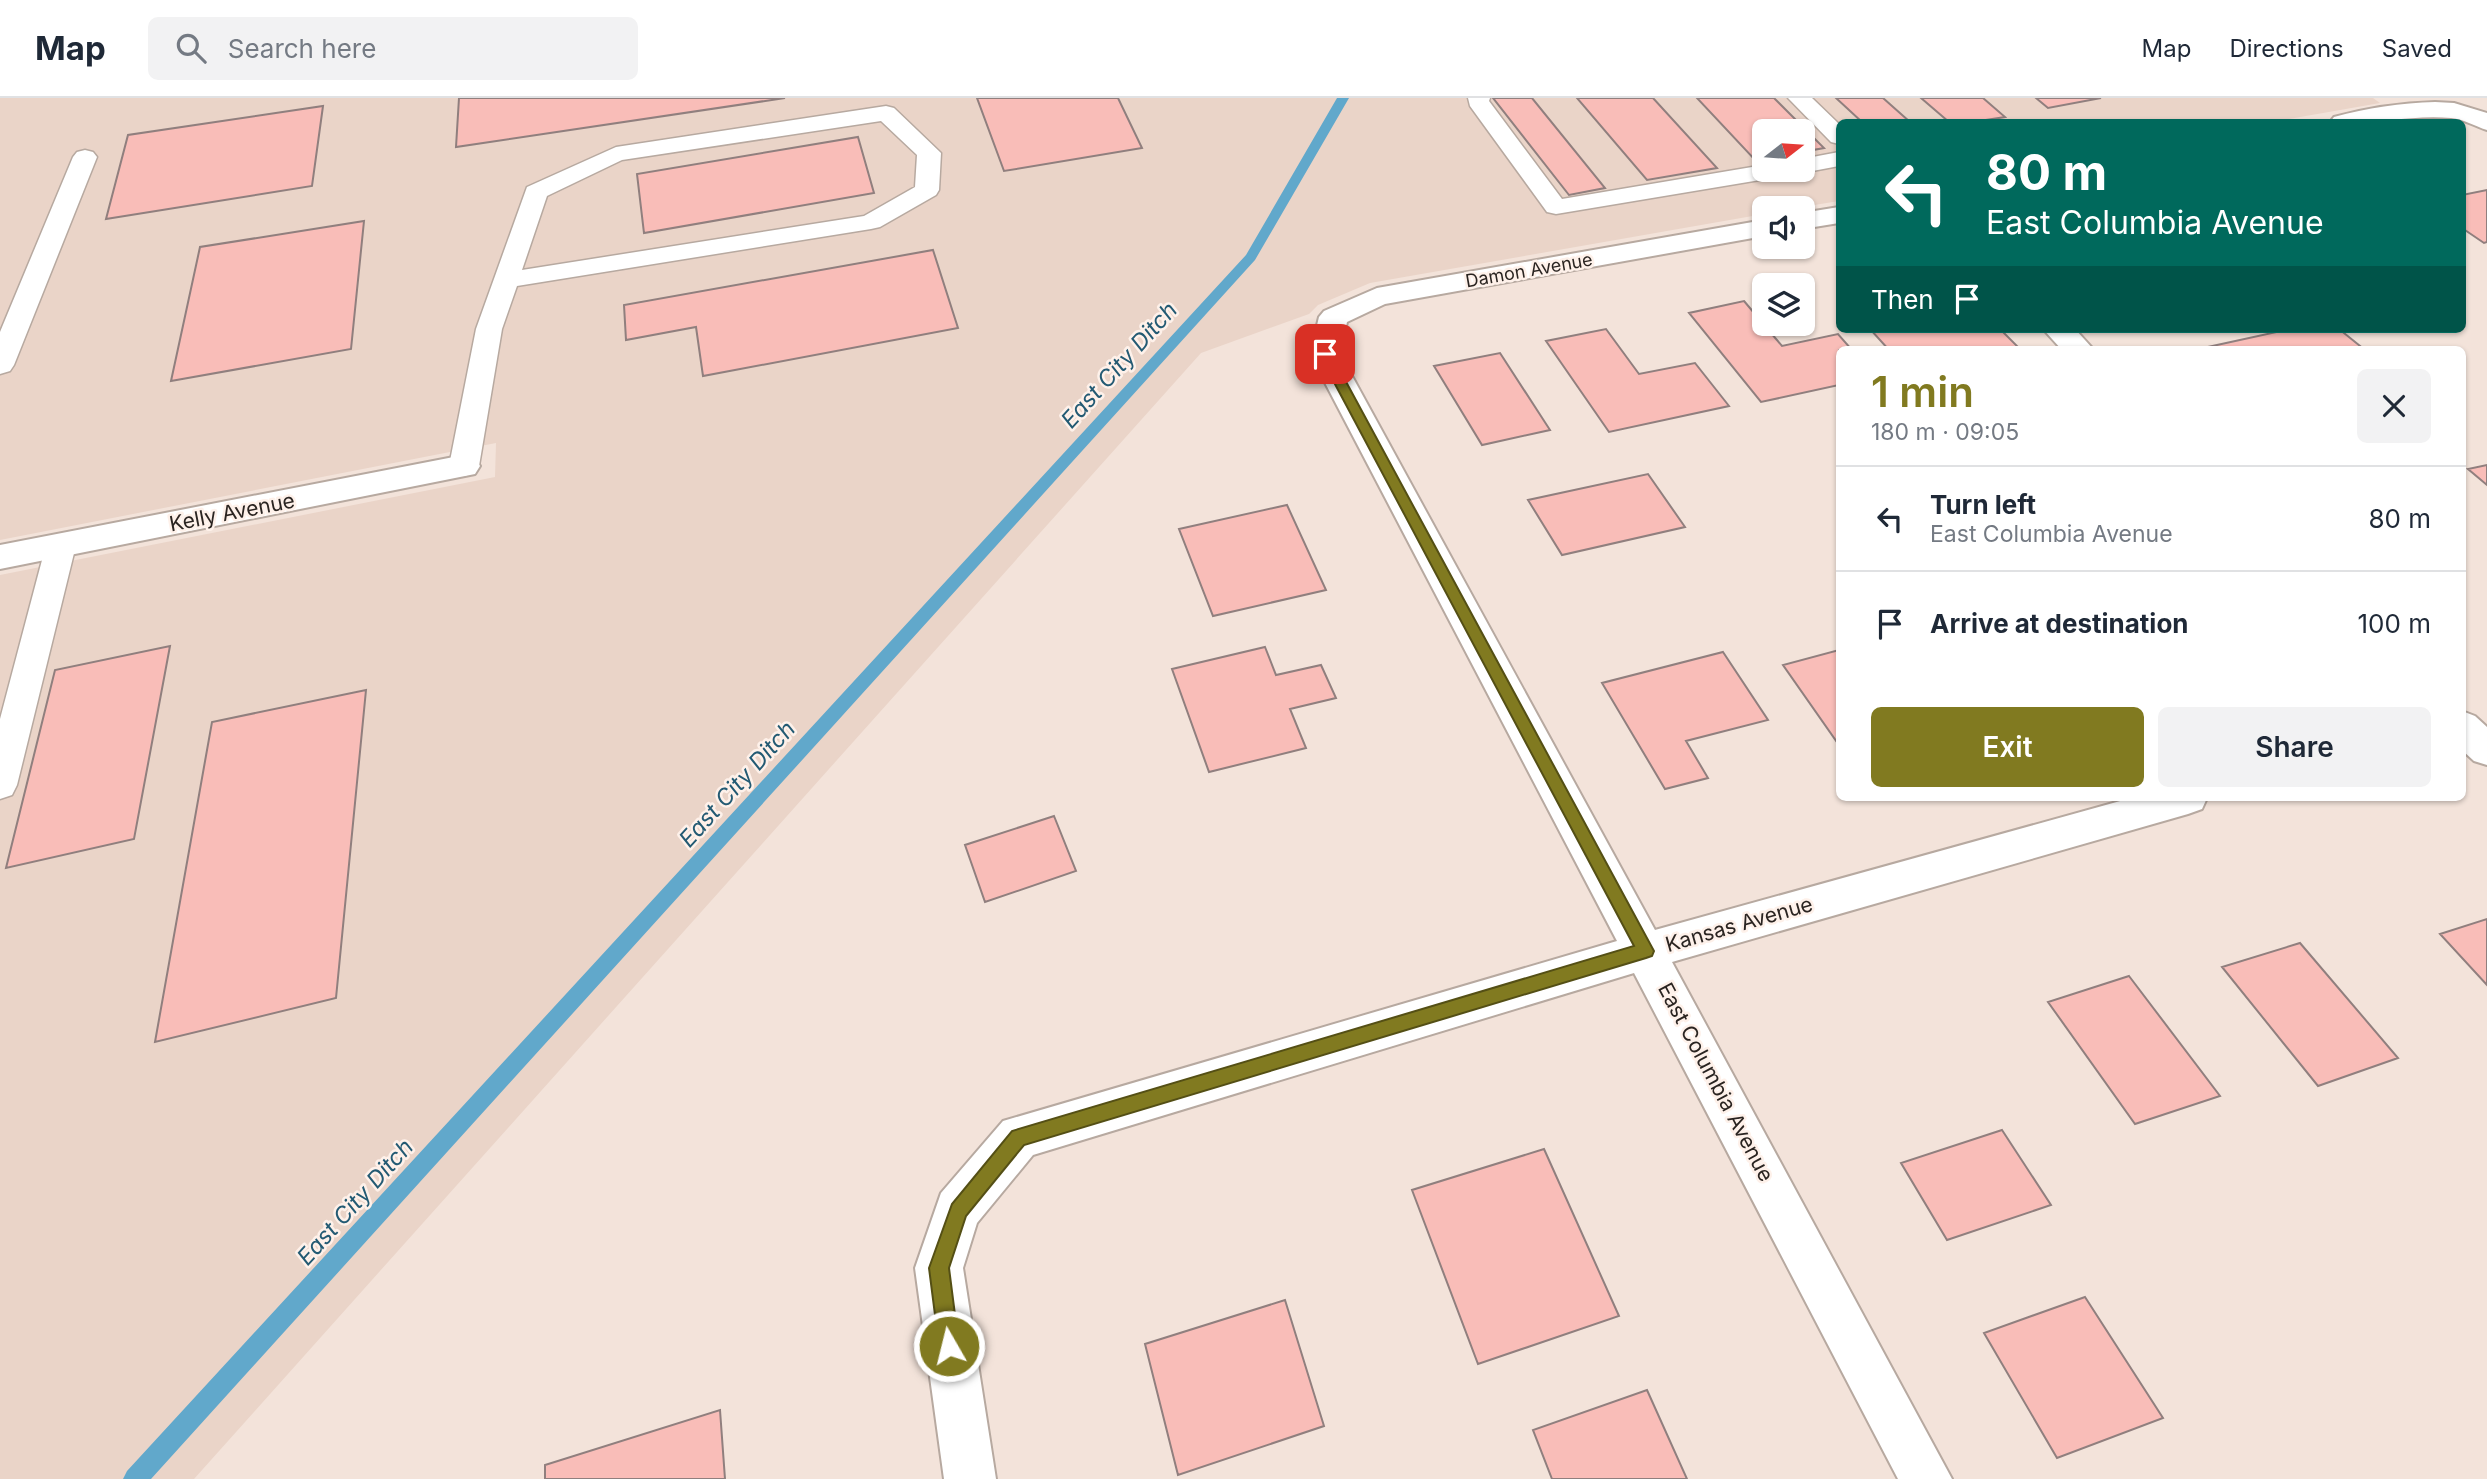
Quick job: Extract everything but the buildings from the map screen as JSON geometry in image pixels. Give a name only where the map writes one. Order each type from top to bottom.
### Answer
[{"type":"street","points":[[2360,119],[2410,110],[2441,110],[2480,118],[2487,122]]},
{"type":"street","points":[[1815,219],[1836,215]]},
{"type":"street","name":"Damon Avenue","points":[[1325,354],[1334,317],[1377,297],[1752,230]]},
{"type":"street","points":[[2062,333],[2075,346]]},
{"type":"street","name":"East Columbia Avenue","points":[[1325,354],[1926,1479]]},
{"type":"street","name":"Kelly Avenue","points":[[0,557],[464,466]]},
{"type":"street","points":[[2466,722],[2487,714]]},
{"type":"street","points":[[2466,727],[2487,750]]},
{"type":"street","name":"Kansas Avenue","points":[[970,1479],[939,1268],[958,1210],[1018,1138],[1646,951],[2177,801]]},
{"type":"lane","points":[[1479,98],[1478,101],[1556,207],[1752,174]]},
{"type":"lane","points":[[1799,98],[1836,134]]},
{"type":"lane","points":[[464,466],[489,329],[536,192],[615,154],[886,113],[929,153],[927,190],[871,222],[507,280]]},
{"type":"lane","points":[[0,365],[8,326],[85,158]]},
{"type":"lane","points":[[1815,164],[1836,160]]},
{"type":"lane","points":[[0,785],[61,545]]},
{"type":"shaded area","points":[[0,98],[2373,98],[2380,103],[2288,119],[1836,119],[1836,201],[1815,205],[1815,196],[1752,196],[1752,216],[1370,283],[1318,305],[1309,314],[1201,353],[194,1479],[0,1479],[0,575],[495,477],[496,443],[0,540]]},
{"type":"waterway","name":"East City Ditch","points":[[135,1479],[1251,257],[1343,98]]},
{"type":"route","points":[[949,1346],[939,1268],[958,1210],[1018,1138],[1646,951],[1325,354]]}]
